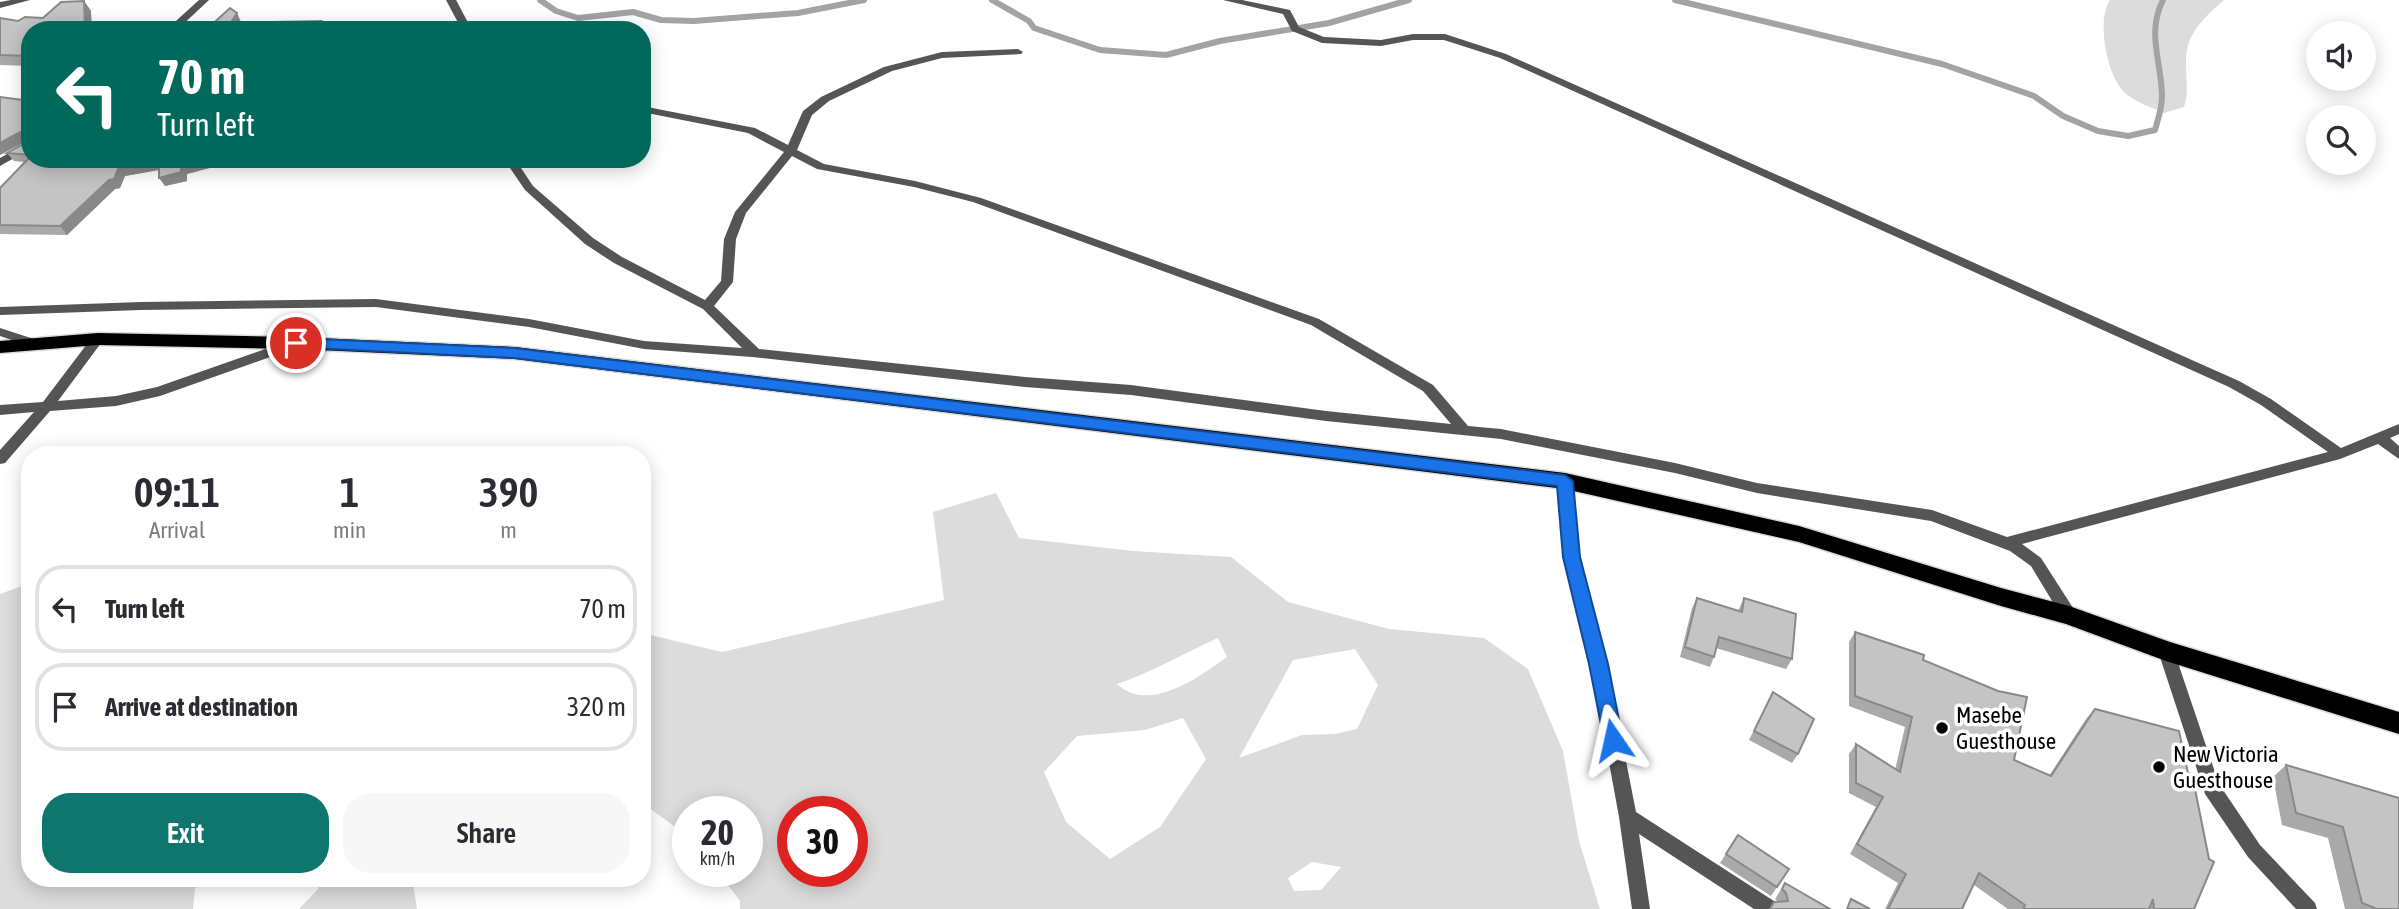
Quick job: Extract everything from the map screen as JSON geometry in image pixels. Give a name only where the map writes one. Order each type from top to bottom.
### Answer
[{"type":"highway","points":[[0,347],[98,339],[296,343],[514,353],[1565,481],[1800,534],[2001,597],[2069,615],[2166,651],[2399,723]]},
{"type":"street","points":[[0,5],[25,0]]},
{"type":"street","points":[[181,21],[204,0]]},
{"type":"street","points":[[451,0],[462,21]]},
{"type":"street","points":[[1228,0],[1287,12],[1295,29],[1322,40],[1381,43],[1413,37],[1445,37],[1503,56],[2234,384],[2266,402],[2340,454]]},
{"type":"street","points":[[707,306],[727,282],[730,239],[741,212],[791,151],[807,113],[825,99],[888,69],[942,55],[1018,52]]},
{"type":"street","points":[[651,111],[751,130],[821,167],[915,184],[977,200],[1315,322],[1428,388],[1463,429]]},
{"type":"street","points":[[0,163],[21,150]]},
{"type":"street","points":[[514,168],[529,188],[589,241],[618,260],[707,306],[755,353]]},
{"type":"street","points":[[0,311],[376,303],[529,323],[643,345],[755,353],[1025,382],[1131,390],[1326,416],[1501,434],[1766,489],[1933,516],[2006,543],[2036,562],[2069,615]]},
{"type":"street","points":[[0,332],[35,344]]},
{"type":"street","points":[[0,459],[46,407],[98,339]]},
{"type":"street","points":[[0,410],[116,401],[160,391],[296,343]]},
{"type":"street","points":[[2006,543],[2340,454],[2399,429]]},
{"type":"street","points":[[2380,438],[2399,454]]},
{"type":"street","points":[[1565,481],[1572,557],[1599,664],[1628,817],[1641,909]]},
{"type":"street","points":[[2166,651],[2211,788],[2254,850],[2308,909]]},
{"type":"street","points":[[1628,817],[1770,909]]},
{"type":"shaded area","points":[[2110,0],[2224,0],[2197,27],[2189,43],[2184,107],[2164,113],[2133,99],[2119,85],[2109,62],[2104,34],[2106,9]]},
{"type":"shaded area","points":[[996,493],[1019,538],[1133,551],[1231,557],[1288,602],[1389,629],[1484,638],[1528,669],[1563,751],[1579,841],[1600,909],[740,909],[740,901],[729,887],[763,887],[763,796],[672,796],[672,825],[651,809],[651,635],[722,652],[944,600],[933,512]],"holes":[[[1218,638],[1227,657],[1188,682],[1158,694],[1130,692],[1117,684]],[[1355,649],[1378,685],[1357,729],[1335,734],[1302,735],[1239,758],[1293,660]],[[1183,718],[1206,759],[1160,827],[1110,859],[1066,822],[1044,772],[1077,736],[1145,730]],[[1312,862],[1341,867],[1321,890],[1294,891],[1288,878]]]},
{"type":"shaded area","points":[[21,586],[21,887],[195,887],[193,909],[0,909],[0,594]]},
{"type":"shaded area","points":[[413,887],[417,909],[299,909],[318,889]]},
{"type":"building","points":[[84,1],[85,21],[21,21],[21,56],[0,55],[0,18],[18,21],[25,17],[43,18],[61,2]]},
{"type":"building","points":[[230,8],[237,13],[232,21],[216,21]]},
{"type":"building","points":[[0,97],[21,100],[21,132],[0,143]]},
{"type":"building","points":[[21,145],[21,154],[7,153]]},
{"type":"building","points":[[21,166],[119,168],[114,179],[109,180],[60,226],[0,225],[0,188]]},
{"type":"building","points":[[159,168],[181,168],[181,172],[159,178]]},
{"type":"building","points":[[1697,598],[1742,612],[1744,598],[1796,614],[1792,659],[1719,637],[1714,657],[1685,647]]},
{"type":"building","points":[[1855,632],[1924,655],[1923,660],[1998,691],[2027,697],[2014,760],[2051,776],[2095,709],[2179,731],[2188,773],[2192,774],[2209,859],[2214,862],[2194,909],[2154,909],[2153,899],[2149,909],[2023,909],[2025,905],[1979,873],[1962,909],[1888,909],[1906,874],[1857,844],[1883,797],[1856,783],[1856,744],[1900,772],[1912,717],[1855,696]]},
{"type":"building","points":[[1773,692],[1814,719],[1798,754],[1754,731]]},
{"type":"building","points":[[2286,765],[2399,798],[2399,909],[2377,909],[2362,903],[2343,827],[2296,813]]},
{"type":"building","points":[[1738,835],[1789,869],[1777,887],[1726,854]]},
{"type":"building","points":[[1785,883],[1830,909],[1770,909],[1774,902],[1788,901],[1782,889]]},
{"type":"building","points":[[1851,899],[1870,909],[1847,909]]},
{"type":"waterway","points":[[540,0],[556,11],[578,18],[633,12],[661,20],[694,21],[798,13],[864,0]]},
{"type":"waterway","points":[[992,0],[1029,21],[1034,28],[1100,50],[1166,55],[1220,41],[1329,23],[1409,0]]},
{"type":"waterway","points":[[1675,0],[1942,64],[2034,96],[2063,116],[2098,131],[2128,136],[2155,130],[2160,114],[2161,84],[2155,36],[2158,12],[2163,0]]},
{"type":"place","name":"Masebe Guesthouse","points":[[1942,728]]},
{"type":"place","name":"New Victoria Guesthouse","points":[[2159,767]]},
{"type":"route","points":[[296,343],[514,353],[1565,481],[1572,557],[1599,664],[1613,740]]}]
